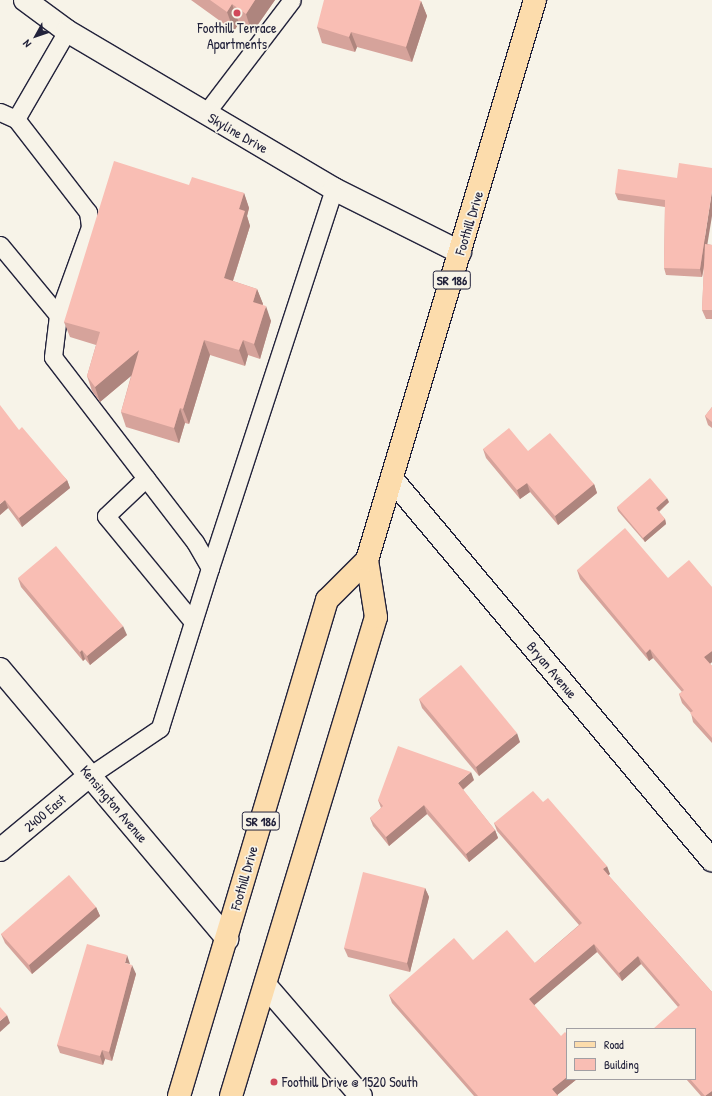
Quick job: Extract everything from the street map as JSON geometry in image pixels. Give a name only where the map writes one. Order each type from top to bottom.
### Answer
[{"type":"main road","name":"Foothill Drive","points":[[231,1096],[266,986],[376,617],[367,560],[535,0]]},
{"type":"main road","name":"Foothill Drive","points":[[179,1096],[227,939],[326,600],[367,560]]},
{"type":"street","name":"Skyline Drive","points":[[25,0],[67,31],[334,189],[460,252]]},
{"type":"street","name":"Bryan Avenue","points":[[392,479],[712,861]]},
{"type":"street","name":"Kensington Avenue","points":[[0,669],[227,939]]},
{"type":"street","name":"2400 East","points":[[0,850],[89,776]]},
{"type":"street","points":[[266,986],[362,1096]]},
{"type":"lane","points":[[205,114],[292,0]]},
{"type":"lane","points":[[67,31],[8,116],[88,212],[90,227],[58,315],[53,357],[195,542],[210,568]]},
{"type":"lane","points":[[89,776],[160,728],[210,568],[334,189]]},
{"type":"lane","points":[[0,245],[58,315]]},
{"type":"lane","points":[[146,478],[106,516],[193,622]]},
{"type":"building","points":[[210,0],[255,0],[246,14],[232,4],[227,12]]},
{"type":"building","points":[[324,0],[421,1],[406,47],[351,32],[349,37],[317,27]]},
{"type":"building","points":[[114,161],[189,185],[192,177],[244,193],[239,209],[245,211],[224,278],[257,289],[253,302],[266,306],[254,344],[243,340],[239,350],[204,340],[183,409],[180,408],[174,428],[121,412],[139,350],[95,387],[87,376],[100,332],[64,322]]},
{"type":"building","points":[[679,163],[712,168],[712,191],[700,269],[664,268],[665,200],[615,193],[618,169],[677,178]]},
{"type":"building","points":[[705,244],[712,245],[712,310],[702,310]]},
{"type":"building","points":[[0,405],[19,430],[22,427],[67,480],[19,518],[5,500],[0,504]]},
{"type":"building","points":[[712,407],[712,422],[705,416]]},
{"type":"building","points":[[509,428],[528,451],[550,433],[594,484],[555,516],[527,483],[517,490],[483,449]]},
{"type":"building","points":[[650,478],[667,498],[656,508],[665,519],[643,538],[617,507]]},
{"type":"building","points":[[625,528],[668,578],[689,560],[712,587],[712,651],[704,657],[712,666],[712,738],[690,713],[693,711],[679,694],[684,690],[650,649],[646,653],[577,570]]},
{"type":"building","points":[[56,546],[123,626],[87,656],[82,650],[80,652],[18,578]]},
{"type":"building","points":[[461,665],[517,733],[476,767],[419,699]]},
{"type":"building","points":[[398,746],[471,772],[458,783],[495,830],[466,854],[424,805],[386,837],[370,818],[383,806],[378,800]]},
{"type":"building","points":[[533,791],[543,802],[548,798],[607,866],[603,869],[712,992],[712,1091],[705,1096],[691,1080],[696,1080],[696,1028],[654,1028],[680,1005],[638,956],[619,973],[594,944],[529,999],[561,1036],[565,1032],[566,1033],[566,1078],[552,1089],[558,1096],[478,1096],[389,995],[454,938],[473,960],[507,930],[535,963],[582,923],[494,823]]},
{"type":"building","points":[[363,872],[425,888],[407,963],[344,948]]},
{"type":"building","points":[[69,875],[96,907],[29,965],[1,934]]},
{"type":"building","points":[[87,944],[127,955],[125,963],[132,965],[109,1052],[102,1050],[100,1056],[57,1045]]},
{"type":"building","points":[[0,1007],[7,1015],[0,1021]]},
{"type":"place","name":"Foothill Terrace Apartments","points":[[237,13]]},
{"type":"place","name":"Foothill Drive @ 1520 South","points":[[274,1082]]}]
